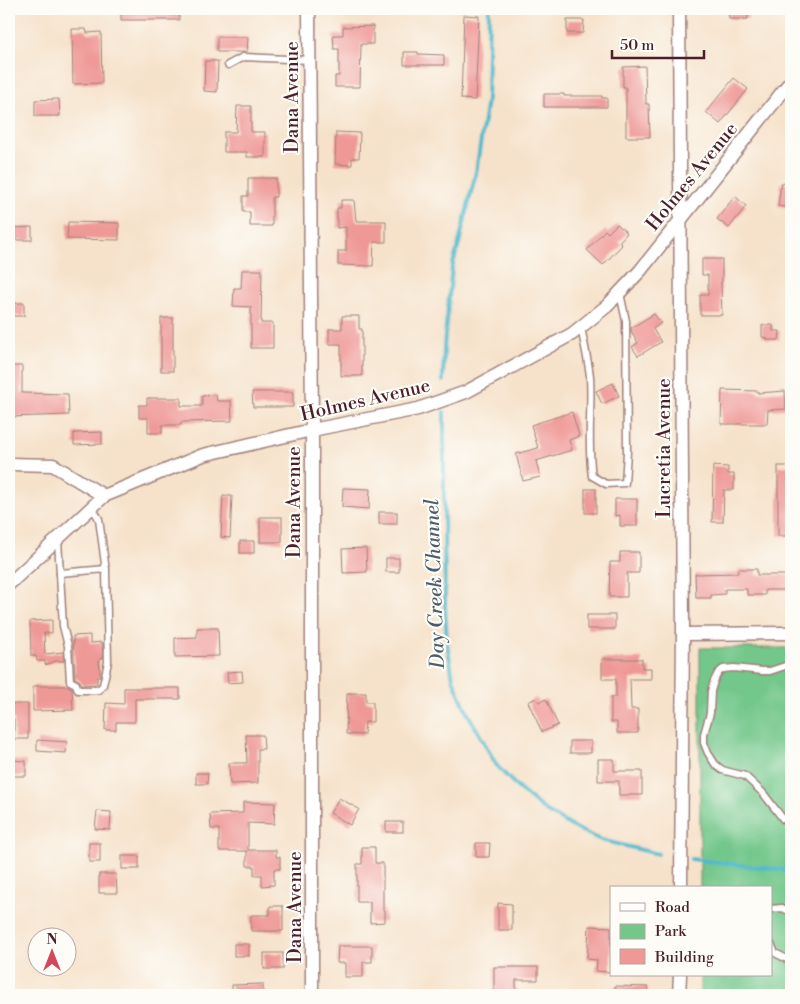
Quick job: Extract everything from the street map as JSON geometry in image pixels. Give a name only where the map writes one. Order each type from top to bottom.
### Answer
[{"type":"street","name":"Dana Avenue","points":[[309,9],[312,430],[312,995]]},
{"type":"street","name":"Lucretia Avenue","points":[[679,9],[683,634],[681,886]]},
{"type":"street","name":"Holmes Avenue","points":[[9,584],[104,496],[203,455],[312,430],[418,409],[466,392],[572,334],[607,306],[640,271],[791,80]]},
{"type":"street","points":[[9,464],[53,465],[104,496]]},
{"type":"street","points":[[683,634],[791,633]]},
{"type":"street","points":[[679,995],[680,976]]},
{"type":"lane","points":[[228,65],[243,57],[310,60]]},
{"type":"lane","points":[[581,327],[590,376],[589,460],[592,476],[606,484],[625,483],[627,452],[626,321],[620,292]]},
{"type":"lane","points":[[58,538],[63,626],[68,646],[70,681],[76,684],[78,690],[99,690],[103,685],[108,662],[106,569],[100,519],[92,507]]},
{"type":"lane","points":[[60,573],[106,569]]},
{"type":"lane","points":[[791,664],[770,671],[724,669],[714,681],[711,692],[710,713],[704,734],[704,743],[715,764],[722,770],[745,776],[763,792],[783,819],[791,822]]},
{"type":"lane","points":[[772,909],[782,908],[791,912]]},
{"type":"lane","points":[[772,946],[775,953],[791,961]]},
{"type":"green space","points":[[700,648],[791,648],[791,995],[700,995],[700,976],[772,976],[772,886],[700,886]]},
{"type":"building","points":[[121,9],[179,9],[179,20],[121,20]]},
{"type":"building","points":[[728,9],[747,9],[748,19],[729,19]]},
{"type":"building","points":[[464,15],[479,16],[475,100],[461,99]]},
{"type":"building","points":[[567,20],[584,20],[583,33],[567,33]]},
{"type":"building","points":[[373,26],[373,44],[361,44],[360,87],[335,87],[335,76],[339,76],[339,49],[334,49],[333,35],[343,35],[343,27]]},
{"type":"building","points":[[72,29],[86,29],[87,33],[101,32],[102,83],[73,84]]},
{"type":"building","points":[[217,37],[248,37],[247,52],[217,52]]},
{"type":"building","points":[[404,52],[444,55],[444,65],[404,65]]},
{"type":"building","points":[[205,61],[218,61],[217,92],[204,91]]},
{"type":"building","points":[[645,66],[646,104],[649,104],[650,137],[626,137],[626,87],[623,87],[623,67]]},
{"type":"building","points":[[734,78],[748,89],[720,124],[706,112]]},
{"type":"building","points":[[544,94],[602,96],[602,98],[607,98],[607,107],[544,107]]},
{"type":"building","points":[[59,99],[60,116],[35,116],[35,100]]},
{"type":"building","points":[[237,106],[251,106],[251,132],[265,132],[265,157],[247,157],[247,152],[224,152],[224,132],[236,132]]},
{"type":"building","points":[[336,132],[360,133],[359,158],[352,158],[352,165],[335,164]]},
{"type":"building","points":[[248,178],[276,178],[276,197],[272,197],[272,226],[250,226],[250,212],[243,212],[243,196],[248,196]]},
{"type":"building","points":[[781,183],[791,184],[791,208],[778,206]]},
{"type":"building","points":[[735,196],[746,206],[729,228],[717,219]]},
{"type":"building","points":[[341,200],[354,200],[356,221],[386,221],[386,242],[374,242],[373,266],[338,265],[338,251],[346,251],[346,227],[337,228],[337,208],[341,208]]},
{"type":"building","points":[[68,222],[119,223],[119,240],[67,239]]},
{"type":"building","points":[[617,224],[627,233],[619,242],[622,245],[603,265],[587,250],[605,230],[608,233]]},
{"type":"building","points":[[32,227],[32,240],[9,240],[9,228]]},
{"type":"building","points":[[702,259],[722,259],[722,315],[700,315],[700,295],[708,295],[708,275],[702,275]]},
{"type":"building","points":[[242,270],[262,270],[261,323],[273,323],[273,348],[251,348],[251,307],[233,306],[234,288],[241,288]]},
{"type":"building","points":[[9,303],[24,303],[24,316],[9,316]]},
{"type":"building","points":[[654,314],[661,323],[653,329],[661,342],[638,356],[632,347],[638,343],[631,328]]},
{"type":"building","points":[[342,316],[359,316],[359,329],[362,329],[362,376],[341,376],[341,344],[329,344],[329,329],[342,329]]},
{"type":"building","points":[[161,318],[173,318],[173,371],[161,371]]},
{"type":"building","points":[[762,325],[773,325],[773,331],[780,331],[779,340],[767,340],[767,338],[762,337]]},
{"type":"building","points":[[9,366],[22,366],[22,393],[68,394],[69,415],[9,417]]},
{"type":"building","points":[[613,383],[619,396],[602,404],[596,391]]},
{"type":"building","points":[[722,390],[758,391],[758,393],[785,391],[786,409],[768,410],[767,424],[721,424]]},
{"type":"building","points":[[252,392],[293,392],[293,407],[253,407]]},
{"type":"building","points":[[216,395],[217,401],[231,401],[232,421],[181,422],[181,425],[162,425],[162,433],[148,433],[148,418],[139,418],[139,405],[147,405],[147,398],[181,398],[181,406],[202,406],[202,396]]},
{"type":"building","points":[[572,412],[579,436],[569,440],[572,450],[536,461],[540,477],[523,481],[516,454],[538,448],[531,425]]},
{"type":"building","points":[[102,432],[102,444],[74,445],[74,433]]},
{"type":"building","points":[[713,466],[728,467],[728,474],[734,474],[734,490],[724,490],[723,522],[712,522]]},
{"type":"building","points":[[778,466],[791,466],[791,536],[778,536]]},
{"type":"building","points":[[343,488],[370,489],[369,509],[342,507]]},
{"type":"building","points":[[585,489],[596,489],[596,513],[585,513]]},
{"type":"building","points":[[223,496],[232,496],[230,538],[221,537]]},
{"type":"building","points":[[615,499],[637,499],[637,526],[620,526],[620,515],[615,516]]},
{"type":"building","points":[[379,512],[397,512],[397,524],[379,524]]},
{"type":"building","points":[[260,517],[282,517],[282,542],[260,542]]},
{"type":"building","points":[[240,541],[254,541],[254,553],[240,553]]},
{"type":"building","points":[[366,548],[367,572],[343,573],[342,549]]},
{"type":"building","points":[[620,552],[639,552],[639,573],[627,573],[627,597],[609,597],[610,562],[620,562]]},
{"type":"building","points":[[386,558],[399,558],[399,572],[386,572]]},
{"type":"building","points":[[738,569],[757,569],[757,575],[791,575],[791,590],[765,590],[765,595],[747,595],[747,589],[725,589],[725,594],[711,595],[711,598],[696,598],[695,574],[738,573]]},
{"type":"building","points":[[587,615],[615,615],[615,629],[587,629]]},
{"type":"building","points":[[52,620],[52,633],[44,633],[45,654],[63,652],[64,661],[56,661],[45,665],[45,661],[37,661],[36,656],[31,656],[30,621]]},
{"type":"building","points":[[197,628],[218,628],[219,656],[175,657],[175,638],[197,637]]},
{"type":"building","points":[[90,635],[90,643],[102,642],[103,658],[99,659],[100,677],[97,677],[97,684],[82,685],[75,678],[73,636]]},
{"type":"building","points":[[602,659],[642,659],[642,668],[651,668],[651,679],[630,679],[631,709],[638,709],[638,733],[617,733],[617,722],[611,722],[611,697],[616,697],[616,679],[602,679]]},
{"type":"building","points":[[242,671],[243,682],[228,683],[227,672]]},
{"type":"building","points":[[33,686],[68,686],[72,688],[73,710],[33,711]]},
{"type":"building","points":[[124,688],[180,688],[180,699],[135,699],[135,722],[116,722],[116,730],[105,730],[106,703],[124,704]]},
{"type":"building","points":[[347,693],[366,693],[366,702],[373,702],[373,722],[365,722],[364,735],[346,734]]},
{"type":"building","points":[[536,698],[539,702],[546,699],[558,725],[542,732],[528,702]]},
{"type":"building","points":[[9,704],[28,704],[28,739],[14,739],[14,719],[9,718]]},
{"type":"building","points":[[246,735],[263,735],[264,749],[258,749],[258,783],[230,784],[229,763],[247,763]]},
{"type":"building","points":[[37,740],[67,742],[66,753],[37,751]]},
{"type":"building","points":[[570,741],[591,741],[591,753],[570,753]]},
{"type":"building","points":[[598,759],[614,759],[614,771],[642,771],[642,795],[619,795],[619,781],[598,781]]},
{"type":"building","points":[[9,760],[26,761],[26,776],[9,776]]},
{"type":"building","points":[[196,773],[208,773],[207,784],[196,784]]},
{"type":"building","points":[[339,798],[359,809],[350,825],[330,813]]},
{"type":"building","points":[[243,802],[275,803],[274,824],[248,823],[248,850],[276,850],[276,857],[280,857],[280,869],[274,869],[274,885],[262,886],[262,875],[254,875],[254,866],[247,866],[247,851],[219,851],[219,829],[211,829],[210,814],[243,813]]},
{"type":"building","points":[[97,811],[111,812],[110,830],[95,829]]},
{"type":"building","points":[[386,822],[403,822],[403,832],[386,832]]},
{"type":"building","points":[[89,843],[100,843],[100,862],[89,862]]},
{"type":"building","points":[[476,843],[490,843],[489,857],[476,857]]},
{"type":"building","points":[[362,847],[375,847],[375,863],[383,863],[383,910],[385,910],[385,922],[370,923],[370,902],[357,902],[357,864],[362,864]]},
{"type":"building","points":[[122,856],[139,856],[139,869],[122,869]]},
{"type":"building","points":[[99,874],[116,874],[117,893],[99,893]]},
{"type":"building","points":[[498,903],[512,904],[512,930],[498,930]]},
{"type":"building","points":[[270,906],[283,906],[283,931],[251,931],[251,915],[270,915]]},
{"type":"building","points":[[589,926],[610,927],[610,972],[596,971],[597,960],[587,959]]},
{"type":"building","points":[[234,944],[249,944],[249,956],[234,956]]},
{"type":"building","points":[[338,946],[372,946],[372,962],[363,962],[363,977],[345,977],[345,963],[337,963]]},
{"type":"building","points":[[264,953],[283,953],[283,969],[264,969]]},
{"type":"building","points":[[494,967],[538,967],[538,980],[516,980],[516,995],[494,995]]},
{"type":"building","points":[[263,984],[263,995],[232,995],[232,985]]},
{"type":"building","points":[[615,986],[648,987],[647,995],[615,995]]},
{"type":"waterway","name":"Day Creek Channel","points":[[443,381],[444,346],[452,267],[476,172],[487,100],[489,9]]},
{"type":"waterway","name":"Day Creek Channel","points":[[444,412],[445,607],[447,643],[453,679],[467,712],[497,766],[519,789],[547,812],[601,840],[658,854]]},
{"type":"waterway","name":"Day Creek Channel","points":[[691,859],[791,871]]}]
